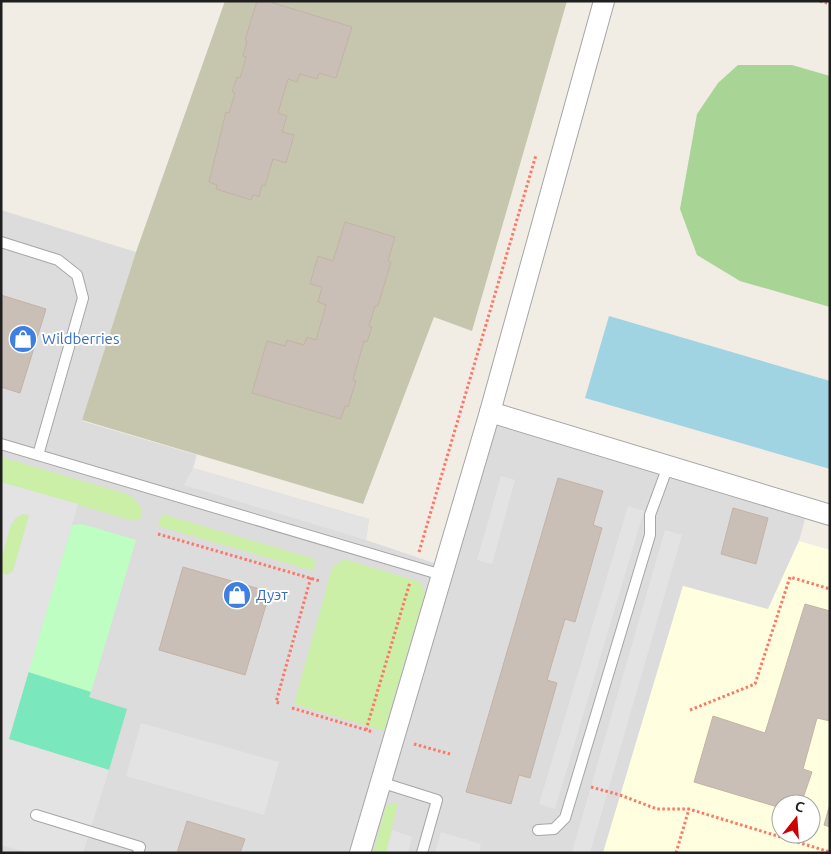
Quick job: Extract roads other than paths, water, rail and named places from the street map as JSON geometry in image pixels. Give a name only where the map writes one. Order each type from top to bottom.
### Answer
[{"type":"street","points":[[360,853],[490,412],[604,1]]},
{"type":"street","points":[[490,412],[830,515]]},
{"type":"lane","points":[[1,242],[58,260],[77,275],[83,298],[38,455]]},
{"type":"lane","points":[[1,444],[442,575]]},
{"type":"lane","points":[[538,830],[554,829],[565,818],[650,536],[650,515],[668,466]]},
{"type":"lane","points":[[380,782],[437,800],[422,853]]},
{"type":"lane","points":[[36,815],[140,847],[138,853]]},
{"type":"water","points":[[609,316],[830,381],[830,469],[585,398]]},
{"type":"place","name":"Wildberries","points":[[23,339]]},
{"type":"place","name":"Дуэт","points":[[237,595]]}]
